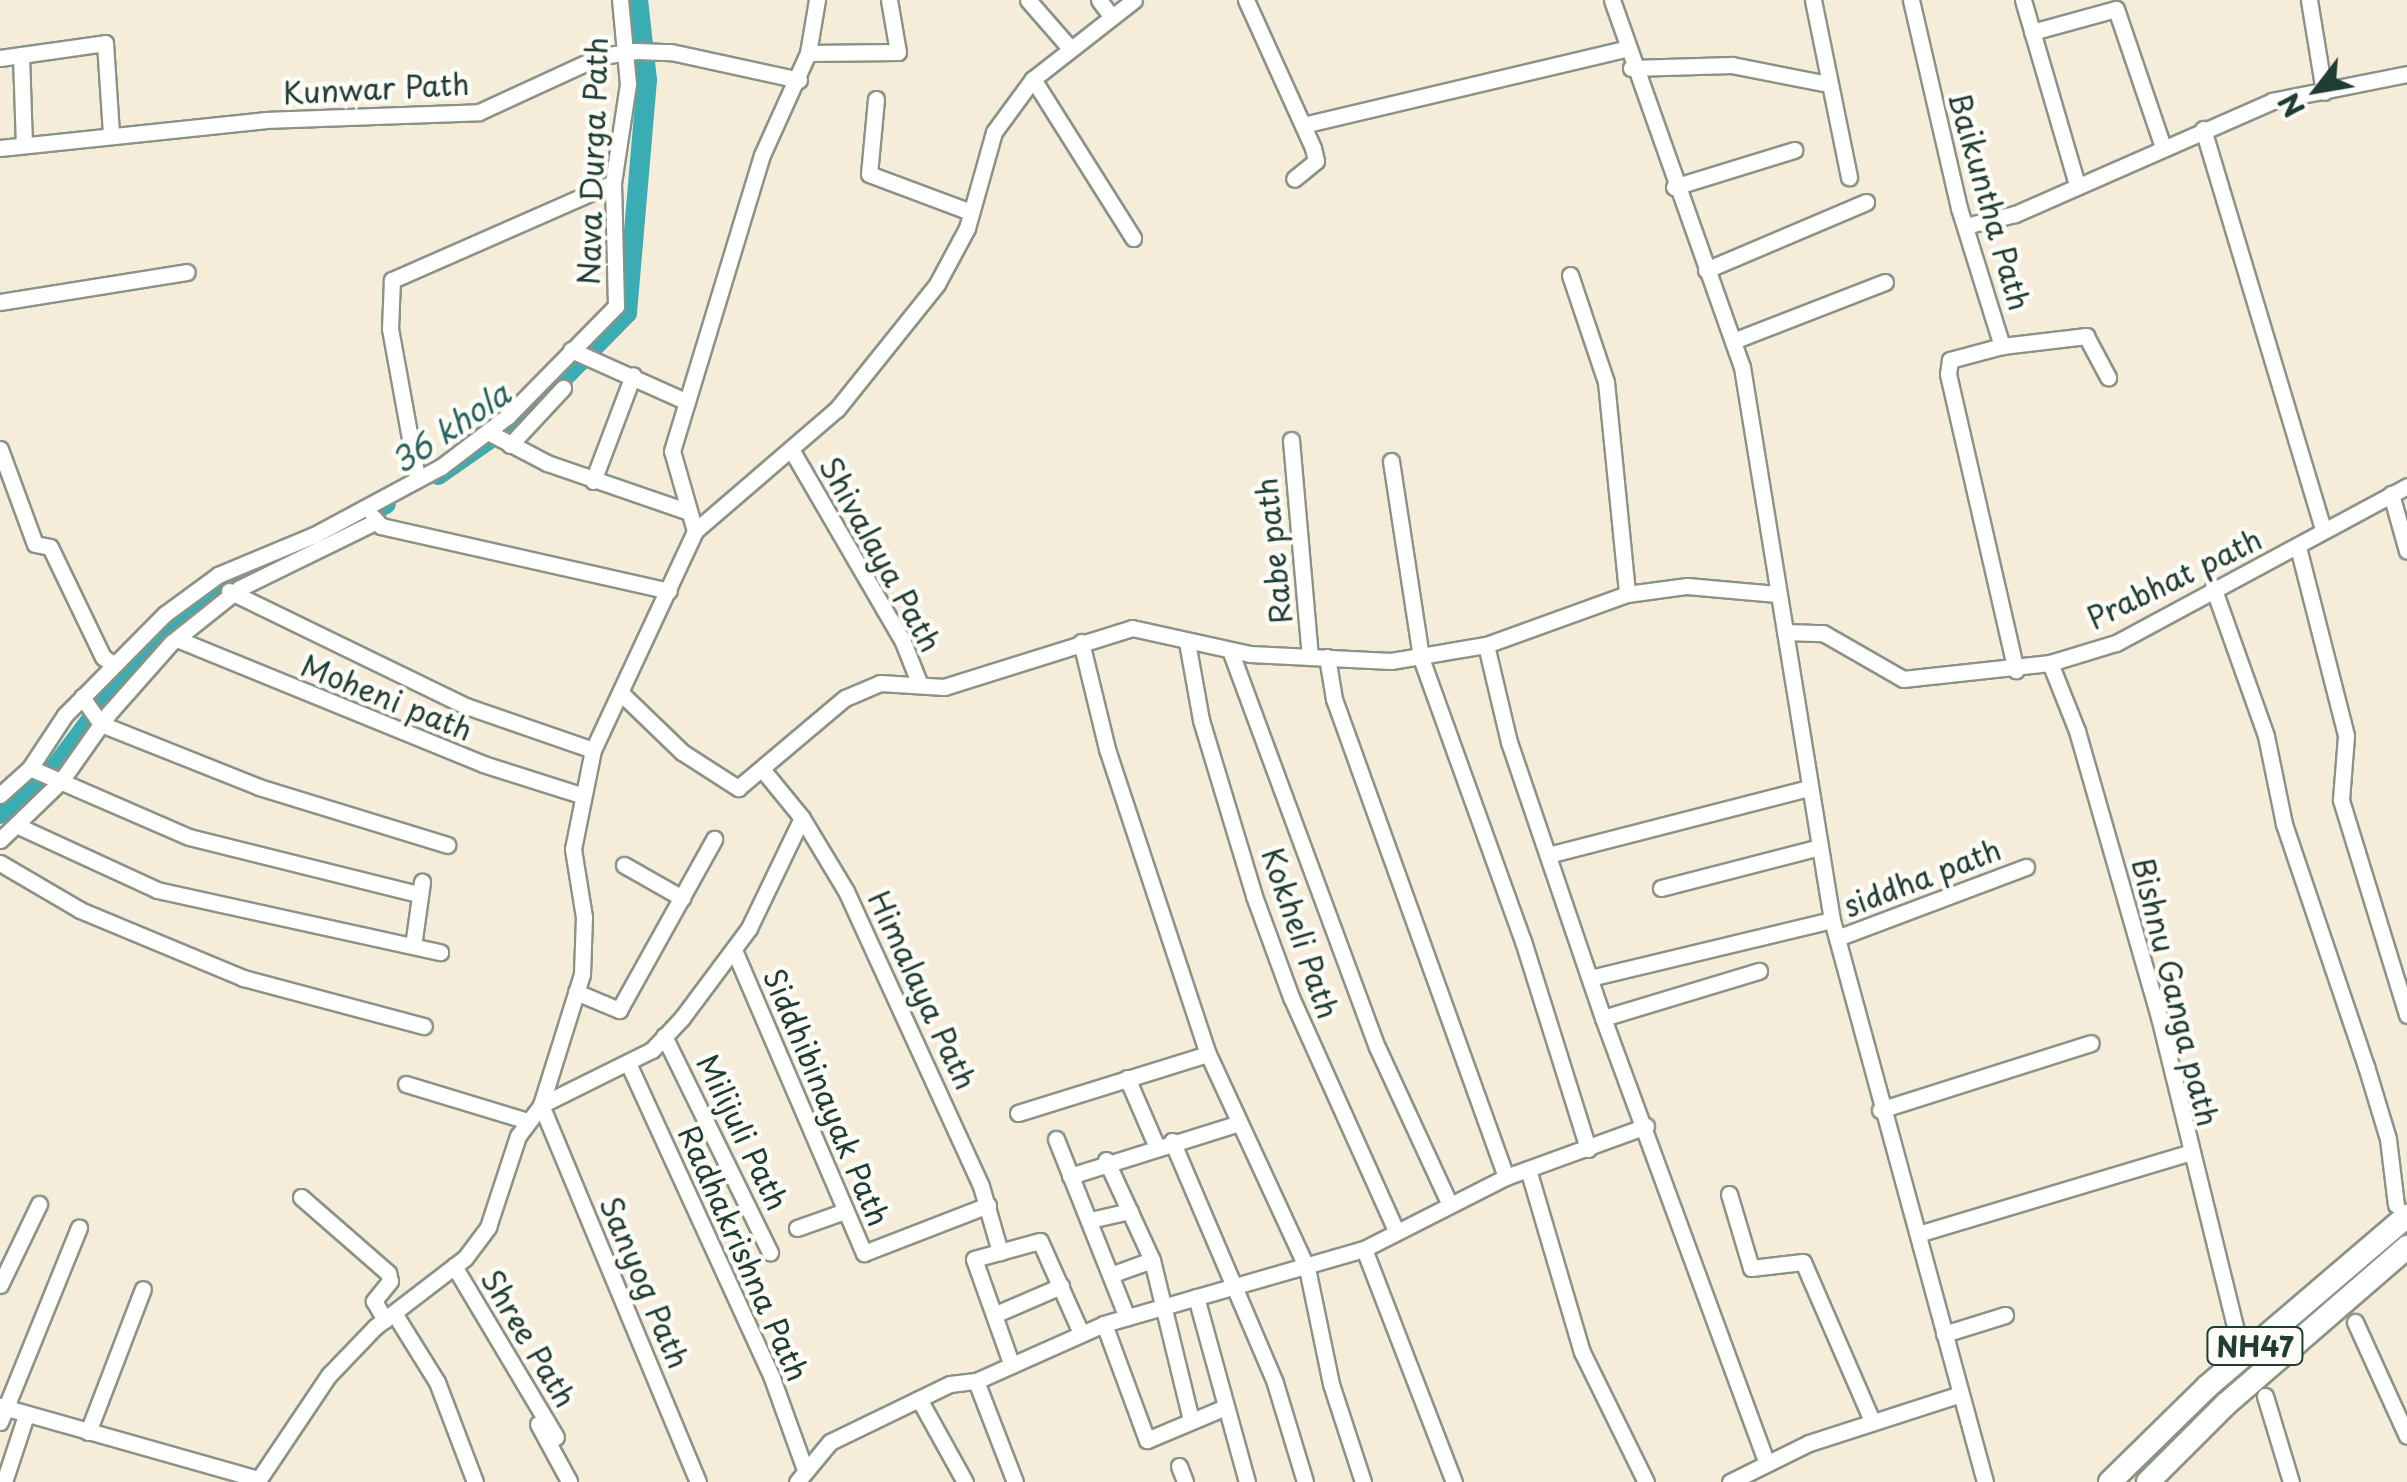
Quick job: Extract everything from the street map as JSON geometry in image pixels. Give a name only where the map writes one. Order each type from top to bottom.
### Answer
[{"type":"highway","name":"NH47","points":[[2110,1482],[2208,1386],[2402,1211]]},
{"type":"highway","name":"NH47","points":[[2148,1482],[2226,1404],[2407,1247]]},
{"type":"street","name":"Nava Durga Path","points":[[0,796],[30,768],[82,698],[165,614],[218,576],[367,504],[488,432],[616,306],[613,183],[626,127],[620,0]]},
{"type":"street","points":[[695,531],[672,451],[762,155],[808,53],[817,0]]},
{"type":"street","points":[[808,53],[898,52],[889,0]]},
{"type":"street","points":[[1028,0],[1069,46]]},
{"type":"street","points":[[1099,0],[1112,17]]},
{"type":"street","points":[[79,1226],[2,1412],[26,1415],[258,1481],[329,1375],[389,1316],[454,1266],[488,1227],[528,1121],[541,1105],[576,992],[584,917],[572,849],[593,750],[624,696],[695,531],[837,409],[937,284],[967,228],[968,211],[994,132],[1033,79],[1069,46],[1134,0]]},
{"type":"street","points":[[1246,0],[1316,161],[1294,180]]},
{"type":"street","points":[[1612,0],[1625,50],[1733,341],[1756,426],[1777,594],[1832,920],[1958,1395],[1986,1482]]},
{"type":"street","points":[[1813,0],[1849,177]]},
{"type":"street","name":"Baikuntha Path","points":[[1910,0],[1964,226],[2002,346],[1950,360],[1948,374],[2016,670]]},
{"type":"street","points":[[2023,0],[2077,185]]},
{"type":"street","points":[[2309,0],[2324,92]]},
{"type":"street","points":[[2032,32],[2122,4],[2163,146]]},
{"type":"street","points":[[0,58],[105,43],[111,134]]},
{"type":"street","points":[[1303,125],[1625,50]]},
{"type":"street","name":"Kunwar Path","points":[[0,148],[111,134],[478,112],[601,56],[671,52],[799,80]]},
{"type":"street","points":[[22,55],[24,144]]},
{"type":"street","points":[[1632,68],[1732,65],[1828,84]]},
{"type":"street","points":[[1964,226],[2016,214],[2163,146],[2272,102],[2407,74]]},
{"type":"street","points":[[1033,79],[1134,238]]},
{"type":"street","points":[[876,99],[869,174],[968,211]]},
{"type":"street","points":[[2203,129],[2323,528]]},
{"type":"street","points":[[1674,188],[1794,150]]},
{"type":"street","points":[[417,477],[386,298],[400,273],[613,183]]},
{"type":"street","points":[[1706,270],[1866,202]]},
{"type":"street","points":[[0,302],[188,272]]},
{"type":"street","points":[[1570,275],[1606,382],[1627,594]]},
{"type":"street","points":[[1733,341],[1885,282]]},
{"type":"street","points":[[2002,346],[2086,336],[2108,377]]},
{"type":"street","points":[[571,350],[686,402]]},
{"type":"street","points":[[593,481],[633,376]]},
{"type":"street","points":[[510,445],[562,388]]},
{"type":"street","points":[[488,432],[593,481],[689,512]]},
{"type":"street","name":"Rabe path","points":[[1292,440],[1319,657],[1506,1176]]},
{"type":"street","points":[[0,449],[35,544],[50,547],[103,657],[114,664]]},
{"type":"street","name":"Shivalaya Path","points":[[792,451],[904,642],[920,685]]},
{"type":"street","points":[[1391,461],[1421,658],[1523,941],[1588,1149]]},
{"type":"street","name":"Prabhat path","points":[[1786,632],[1823,633],[1903,678],[2016,670],[2116,643],[2407,486]]},
{"type":"street","points":[[2391,494],[2407,551]]},
{"type":"street","points":[[367,504],[375,522]]},
{"type":"street","points":[[0,840],[61,781],[102,724],[177,639],[231,595],[375,522],[669,591]]},
{"type":"street","points":[[2298,547],[2346,736],[2341,800],[2407,1016]]},
{"type":"street","points":[[218,576],[231,595],[466,706],[593,750]]},
{"type":"street","points":[[624,696],[682,752],[738,788],[845,698],[880,683],[944,687],[1132,628],[1230,650],[1319,657],[1421,658],[1486,645],[1627,594],[1687,586],[1777,594]]},
{"type":"street","points":[[2213,588],[2266,736],[2289,841],[2366,1066],[2388,1140],[2402,1211]]},
{"type":"street","name":"Moheni path","points":[[177,639],[483,764],[581,795]]},
{"type":"street","points":[[1082,642],[1108,749],[1208,1054],[1307,1268],[1331,1384],[1363,1482]]},
{"type":"street","name":"Kokheli Path","points":[[1187,642],[1201,720],[1260,912],[1291,998],[1396,1231]]},
{"type":"street","points":[[1486,645],[1509,742],[1603,1018],[1646,1126],[1766,1461]]},
{"type":"street","points":[[1230,650],[1377,1047],[1449,1203]]},
{"type":"street","name":"Bishnu Ganga path","points":[[2050,662],[2077,731],[2130,915],[2238,1338]]},
{"type":"street","points":[[82,698],[102,724],[258,786],[447,846]]},
{"type":"street","points":[[30,768],[188,837],[420,888],[414,946]]},
{"type":"street","name":"Himalaya Path","points":[[762,769],[802,818],[846,890],[988,1206],[1000,1252]]},
{"type":"street","points":[[1548,854],[1809,788]]},
{"type":"street","points":[[541,1105],[628,1063],[664,1036],[734,950],[802,818]]},
{"type":"street","points":[[16,825],[157,890],[440,952]]},
{"type":"street","points":[[576,992],[619,1010],[714,840]]},
{"type":"street","points":[[1661,888],[1820,847]]},
{"type":"street","points":[[0,863],[80,910],[243,978],[424,1026]]},
{"type":"street","points":[[624,865],[682,898]]},
{"type":"street","name":"siddha path","points":[[1837,938],[2026,867]]},
{"type":"street","points":[[1590,978],[1832,920]]},
{"type":"street","name":"Siddhibinayak Path","points":[[734,950],[864,1253],[988,1206]]},
{"type":"street","points":[[1603,1018],[1758,970]]},
{"type":"street","name":"Milijuli Path","points":[[664,1036],[770,1252]]},
{"type":"street","points":[[1880,1110],[2092,1043]]},
{"type":"street","points":[[1018,1113],[1208,1054]]},
{"type":"street","name":"Radhakrishna Path","points":[[628,1063],[772,1378],[801,1475]]},
{"type":"street","points":[[1127,1078],[1236,1285],[1305,1482]]},
{"type":"street","points":[[406,1084],[528,1121]]},
{"type":"street","name":"Sanyog Path","points":[[541,1105],[698,1482]]},
{"type":"street","points":[[1070,1176],[1106,1160],[1238,1123]]},
{"type":"street","points":[[801,1475],[830,1442],[950,1384],[976,1381],[1104,1324],[1364,1250],[1506,1176],[1646,1126]]},
{"type":"street","points":[[1056,1139],[1127,1317]]},
{"type":"street","points":[[1918,1234],[2188,1153]]},
{"type":"street","points":[[1106,1160],[1152,1260],[1191,1420]]},
{"type":"street","points":[[1528,1169],[1582,1352],[1646,1482]]},
{"type":"street","points":[[1729,1194],[1751,1268],[1803,1262],[1872,1421]]},
{"type":"street","points":[[301,1198],[388,1274],[390,1282],[374,1301],[438,1382],[475,1482]]},
{"type":"street","points":[[0,1286],[39,1204]]},
{"type":"street","points":[[797,1228],[845,1211]]},
{"type":"street","points":[[1090,1220],[1130,1211]]},
{"type":"street","points":[[1011,1364],[974,1258],[1040,1241],[1081,1333]]},
{"type":"street","points":[[1364,1250],[1454,1482]]},
{"type":"street","points":[[1113,1274],[1152,1260]]},
{"type":"street","name":"Shree Path","points":[[454,1266],[556,1438]]},
{"type":"street","points":[[996,1314],[1061,1286]]},
{"type":"street","points":[[88,1432],[143,1289]]},
{"type":"street","points":[[1196,1297],[1246,1482]]},
{"type":"street","points":[[1944,1334],[2005,1315]]},
{"type":"street","points":[[2355,1322],[2407,1436]]},
{"type":"street","points":[[1104,1324],[1147,1440],[1223,1408]]},
{"type":"street","points":[[976,1381],[1015,1482]]},
{"type":"street","points":[[1730,1482],[1766,1461],[1872,1421],[1958,1395]]},
{"type":"street","points":[[2265,1396],[2291,1482]]},
{"type":"street","points":[[919,1399],[965,1482]]},
{"type":"street","points":[[4,1482],[26,1415]]},
{"type":"street","points":[[544,1418],[537,1425],[569,1480]]},
{"type":"waterway","name":"36 khola","points":[[438,475],[534,408],[627,313],[647,80],[638,0]]},
{"type":"waterway","name":"36 khola","points":[[54,769],[132,665],[177,621],[240,577],[386,504]]},
{"type":"waterway","name":"36 khola","points":[[0,814],[39,781]]}]
